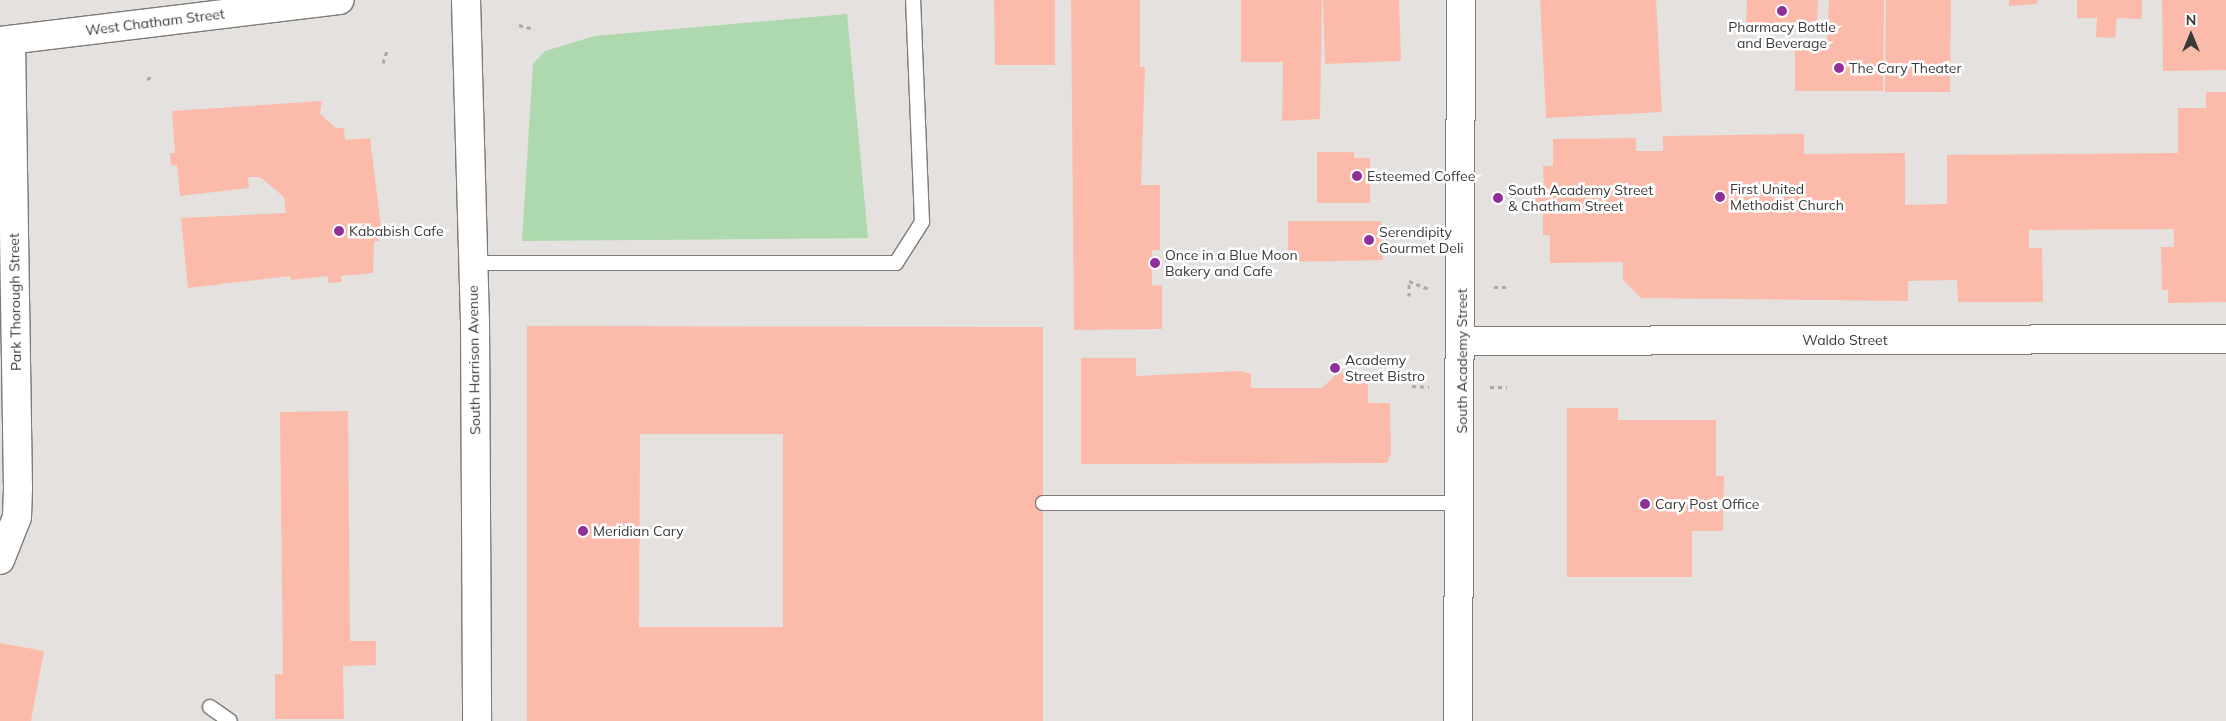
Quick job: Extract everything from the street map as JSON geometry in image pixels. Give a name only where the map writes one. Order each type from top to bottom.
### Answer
[{"type":"street","name":"West Chatham Street","points":[[5,40],[340,0]]},
{"type":"street","name":"South Harrison Avenue","points":[[466,0],[473,263],[477,721]]},
{"type":"street","name":"South Academy Street","points":[[1458,721],[1463,341],[1461,0]]},
{"type":"street","name":"Park Thorough Street","points":[[0,560],[17,517],[18,488],[5,40]]},
{"type":"street","name":"Waldo Street","points":[[1463,341],[2226,338]]},
{"type":"lane","points":[[473,263],[896,263],[922,222],[914,0]]},
{"type":"lane","points":[[1043,503],[1461,503]]},
{"type":"lane","points":[[210,707],[230,721]]},
{"type":"path","points":[[519,26],[534,29]]},
{"type":"path","points":[[383,62],[387,51]]},
{"type":"path","points":[[147,79],[152,77]]},
{"type":"path","points":[[1409,296],[1409,281],[1430,290]]},
{"type":"path","points":[[1494,287],[1507,287]]},
{"type":"path","points":[[1412,386],[1436,388]]},
{"type":"green space","points":[[847,14],[868,238],[522,241],[533,64],[545,51],[595,36]]},
{"type":"building","points":[[994,0],[1055,0],[1055,65],[995,65]]},
{"type":"building","points":[[1071,0],[1140,0],[1140,67],[1145,67],[1141,185],[1160,185],[1160,250],[1152,250],[1152,286],[1162,285],[1162,329],[1074,330]]},
{"type":"building","points":[[1241,0],[1322,0],[1320,119],[1282,121],[1283,62],[1241,62]]},
{"type":"building","points":[[1323,0],[1399,0],[1401,61],[1325,64]]},
{"type":"building","points":[[1540,0],[1656,0],[1662,112],[1546,118]]},
{"type":"building","name":"Pharmacy Bottle and Beverage","points":[[1747,0],[1818,0],[1817,21],[1746,28]]},
{"type":"building","name":"The Cary Theater","points":[[1829,0],[1884,0],[1883,91],[1795,91],[1795,45],[1827,45]]},
{"type":"building","points":[[1886,0],[1951,0],[1950,92],[1885,92]]},
{"type":"building","points":[[2009,0],[2037,0],[2037,4],[2009,6]]},
{"type":"building","points":[[2077,0],[2142,0],[2142,19],[2117,18],[2115,38],[2096,37],[2097,18],[2077,18]]},
{"type":"building","points":[[2162,0],[2226,0],[2226,70],[2163,71]]},
{"type":"building","name":"First United Methodist Church","points":[[2206,92],[2226,92],[2226,302],[2168,303],[2168,290],[2162,290],[2161,247],[2174,247],[2174,229],[2029,230],[2029,248],[2042,248],[2043,302],[1958,302],[1957,280],[1908,281],[1908,301],[1641,298],[1623,280],[1623,262],[1550,263],[1550,235],[1543,235],[1543,210],[1534,210],[1534,190],[1544,190],[1543,166],[1553,166],[1553,139],[1636,138],[1636,151],[1663,151],[1663,136],[1804,134],[1804,154],[1905,153],[1905,205],[1947,204],[1947,155],[2178,153],[2178,108],[2206,108]]},
{"type":"building","points":[[322,101],[320,114],[336,128],[344,128],[345,140],[370,138],[381,227],[379,241],[374,241],[373,273],[341,276],[342,282],[328,283],[328,276],[291,280],[290,276],[188,288],[181,218],[286,213],[284,197],[260,177],[248,177],[249,188],[180,196],[177,165],[171,166],[170,153],[175,153],[172,111]]},
{"type":"building","points":[[1317,152],[1354,152],[1354,158],[1370,158],[1370,203],[1317,203]]},
{"type":"building","points":[[1288,221],[1381,221],[1383,260],[1288,262]]},
{"type":"building","name":"Meridian Cary","points":[[527,326],[1043,327],[1043,721],[527,721]],"holes":[[[640,434],[783,434],[783,627],[639,627]]]},
{"type":"building","points":[[1081,358],[1136,358],[1136,376],[1240,371],[1251,374],[1251,388],[1322,388],[1338,373],[1354,372],[1368,385],[1368,403],[1390,403],[1391,453],[1387,463],[1081,464]]},
{"type":"building","name":"Cary Post Office","points":[[1567,408],[1618,408],[1618,420],[1716,420],[1716,476],[1724,476],[1723,531],[1692,531],[1692,577],[1567,577]]},
{"type":"building","points":[[348,411],[350,641],[376,641],[376,665],[343,666],[344,719],[275,719],[275,674],[283,674],[280,412]]},
{"type":"building","points":[[0,643],[44,651],[31,721],[0,721]]},
{"type":"place","name":"Pharmacy Bottle and Beverage","points":[[1782,11]]},
{"type":"place","name":"The Cary Theater","points":[[1839,68]]},
{"type":"place","name":"Esteemed Coffee","points":[[1357,176]]},
{"type":"place","name":"First United Methodist Church","points":[[1720,197]]},
{"type":"place","name":"South Academy Street & Chatham Street","points":[[1498,198]]},
{"type":"place","name":"Kababish Cafe","points":[[339,231]]},
{"type":"place","name":"Serendipity Gourmet Deli","points":[[1369,240]]},
{"type":"place","name":"Once in a Blue Moon Bakery and Cafe","points":[[1155,263]]},
{"type":"place","name":"Academy Street Bistro","points":[[1335,368]]},
{"type":"place","name":"Cary Post Office","points":[[1645,504]]},
{"type":"place","name":"Meridian Cary","points":[[583,531]]}]
